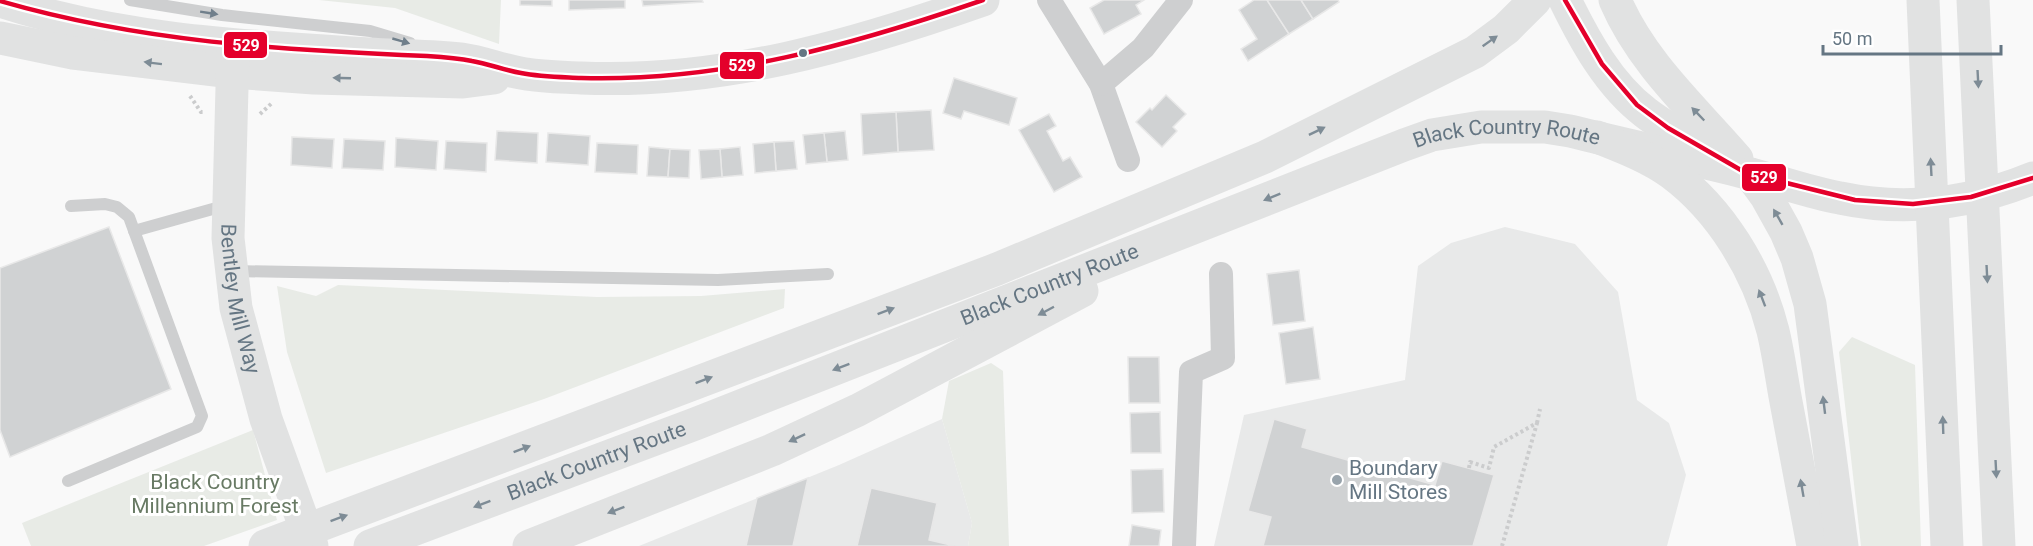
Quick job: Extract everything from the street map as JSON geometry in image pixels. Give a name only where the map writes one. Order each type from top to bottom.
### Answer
[{"type":"main road","points":[[0,2],[35,13],[314,78],[463,82],[526,74],[627,78],[710,73],[766,64],[827,49],[983,0]]},
{"type":"main road","name":"Black Country Route","points":[[265,546],[997,269],[1265,157],[1475,52],[1506,29],[1535,0]]},
{"type":"main road","points":[[1565,0],[1588,44],[1615,82],[1630,98],[1666,127],[1746,173],[1840,198],[1883,204],[1927,204],[1968,198],[2033,178]]},
{"type":"main road","points":[[1615,0],[1635,39],[1652,64],[1766,196],[1797,258],[1810,304],[1842,546]]},
{"type":"main road","points":[[1923,0],[1947,546]]},
{"type":"main road","points":[[1973,0],[2000,546]]},
{"type":"main road","points":[[0,38],[73,53],[232,58],[285,49],[463,59],[526,74]]},
{"type":"main road","name":"Bentley Mill Way","points":[[232,58],[228,205],[230,271],[236,308],[262,407],[312,546]]},
{"type":"main road","name":"Black Country Route","points":[[370,546],[695,424],[1404,145],[1456,130],[1545,127],[1597,137],[1746,173]]},
{"type":"main road","points":[[1597,137],[1649,160],[1688,186],[1720,223],[1746,262],[1760,292],[1773,332],[1813,546]]},
{"type":"main road","points":[[529,546],[772,450],[858,410],[1227,215]]},
{"type":"street","points":[[1049,0],[1101,84],[1128,160]]},
{"type":"street","points":[[1101,84],[1143,48],[1181,0]]},
{"type":"street","points":[[1184,546],[1191,372],[1223,358],[1221,274]]},
{"type":"lane","points":[[130,0],[222,15],[370,32],[463,59]]},
{"type":"lane","points":[[68,481],[197,427],[202,416],[129,217],[117,207],[105,204],[71,206]]},
{"type":"lane","points":[[134,231],[228,205]]},
{"type":"lane","points":[[230,271],[718,280],[828,274]]},
{"type":"path","points":[[1502,546],[1540,409]]},
{"type":"path","points":[[1469,468],[1470,462],[1489,468],[1494,447],[1537,423]]},
{"type":"shaded area","points":[[1505,227],[1575,244],[1618,292],[1637,400],[1669,423],[1686,475],[1667,546],[1214,546],[1244,415],[1405,380],[1418,266],[1451,243]]},
{"type":"shaded area","points":[[942,419],[972,523],[968,546],[639,546],[839,465]]},
{"type":"green space","points":[[319,0],[501,0],[499,44],[395,8]]},
{"type":"green space","points":[[338,285],[597,297],[701,296],[785,289],[784,308],[544,399],[326,473],[287,352],[277,286],[316,296]]},
{"type":"green space","points":[[1852,337],[1915,365],[1921,546],[1861,546],[1839,352]]},
{"type":"green space","points":[[991,363],[1003,371],[1009,546],[968,546],[972,523],[942,419],[949,381]]},
{"type":"green space","name":"Black Country Millennium Forest","points":[[253,430],[277,520],[204,546],[31,546],[22,523]]},
{"type":"building","points":[[520,0],[552,0],[552,6],[520,5]]},
{"type":"building","points":[[569,0],[625,0],[625,8],[569,10]]},
{"type":"building","points":[[642,0],[702,0],[703,2],[643,6]]},
{"type":"building","points":[[1104,0],[1144,0],[1136,5],[1141,14],[1104,34],[1090,8]]},
{"type":"building","points":[[1254,0],[1267,0],[1289,34],[1248,61],[1241,49],[1257,39],[1239,10]]},
{"type":"building","points":[[1267,0],[1301,0],[1313,19],[1289,34]]},
{"type":"building","points":[[1301,0],[1338,0],[1339,2],[1313,19]]},
{"type":"building","points":[[954,78],[1017,98],[1009,125],[964,111],[961,119],[943,113]]},
{"type":"building","points":[[1166,95],[1186,114],[1173,127],[1177,131],[1162,147],[1136,122]]},
{"type":"building","points":[[931,110],[934,150],[898,152],[896,112]]},
{"type":"building","points":[[896,112],[898,152],[863,155],[861,114]]},
{"type":"building","points":[[1049,114],[1056,126],[1047,131],[1063,161],[1070,157],[1082,177],[1054,192],[1019,130]]},
{"type":"building","points":[[497,131],[538,133],[537,163],[495,160]]},
{"type":"building","points":[[845,131],[848,160],[827,162],[824,133]]},
{"type":"building","points":[[548,133],[590,136],[588,165],[546,162]]},
{"type":"building","points":[[824,133],[827,162],[806,164],[803,135]]},
{"type":"building","points":[[292,137],[334,139],[332,168],[291,165]]},
{"type":"building","points":[[396,138],[438,141],[436,170],[395,167]]},
{"type":"building","points":[[344,139],[385,141],[383,170],[342,168]]},
{"type":"building","points":[[446,141],[487,143],[486,172],[444,169]]},
{"type":"building","points":[[794,141],[797,169],[776,171],[774,142]]},
{"type":"building","points":[[774,142],[776,171],[755,173],[753,144]]},
{"type":"building","points":[[597,143],[638,145],[637,174],[595,172]]},
{"type":"building","points":[[649,147],[670,149],[668,177],[647,176]]},
{"type":"building","points":[[740,147],[743,175],[722,177],[720,149]]},
{"type":"building","points":[[670,149],[690,150],[689,178],[668,177]]},
{"type":"building","points":[[720,149],[722,177],[701,179],[699,150]]},
{"type":"building","points":[[109,227],[171,389],[10,457],[0,430],[0,268]]},
{"type":"building","points":[[1299,270],[1305,321],[1273,325],[1267,274]]},
{"type":"building","points":[[1313,327],[1320,379],[1286,384],[1279,333]]},
{"type":"building","points":[[1128,357],[1159,357],[1160,403],[1129,403]]},
{"type":"building","points":[[1160,412],[1161,453],[1131,453],[1130,413]]},
{"type":"building","name":"Boundary Mill Stores","points":[[1274,419],[1307,429],[1302,447],[1435,485],[1442,461],[1494,475],[1473,546],[1263,546],[1271,517],[1248,511]]},
{"type":"building","points":[[1163,469],[1164,512],[1132,513],[1131,470]]},
{"type":"building","points":[[808,478],[793,546],[746,546],[757,498]]},
{"type":"building","points":[[871,488],[937,503],[929,540],[955,546],[857,546]]},
{"type":"building","points":[[1132,525],[1161,530],[1159,546],[1129,546]]},
{"type":"transit line","name":"529","points":[[0,1],[106,26],[212,42],[319,51],[450,58],[551,77],[633,78],[735,67],[835,46],[983,0]]},
{"type":"transit line","name":"529","points":[[1565,0],[1602,64],[1637,105],[1668,128],[1746,173],[1855,200],[1913,204],[1971,197],[2033,178]]},
{"type":"place","name":"Boundary Mill Stores","points":[[1337,480]]}]
